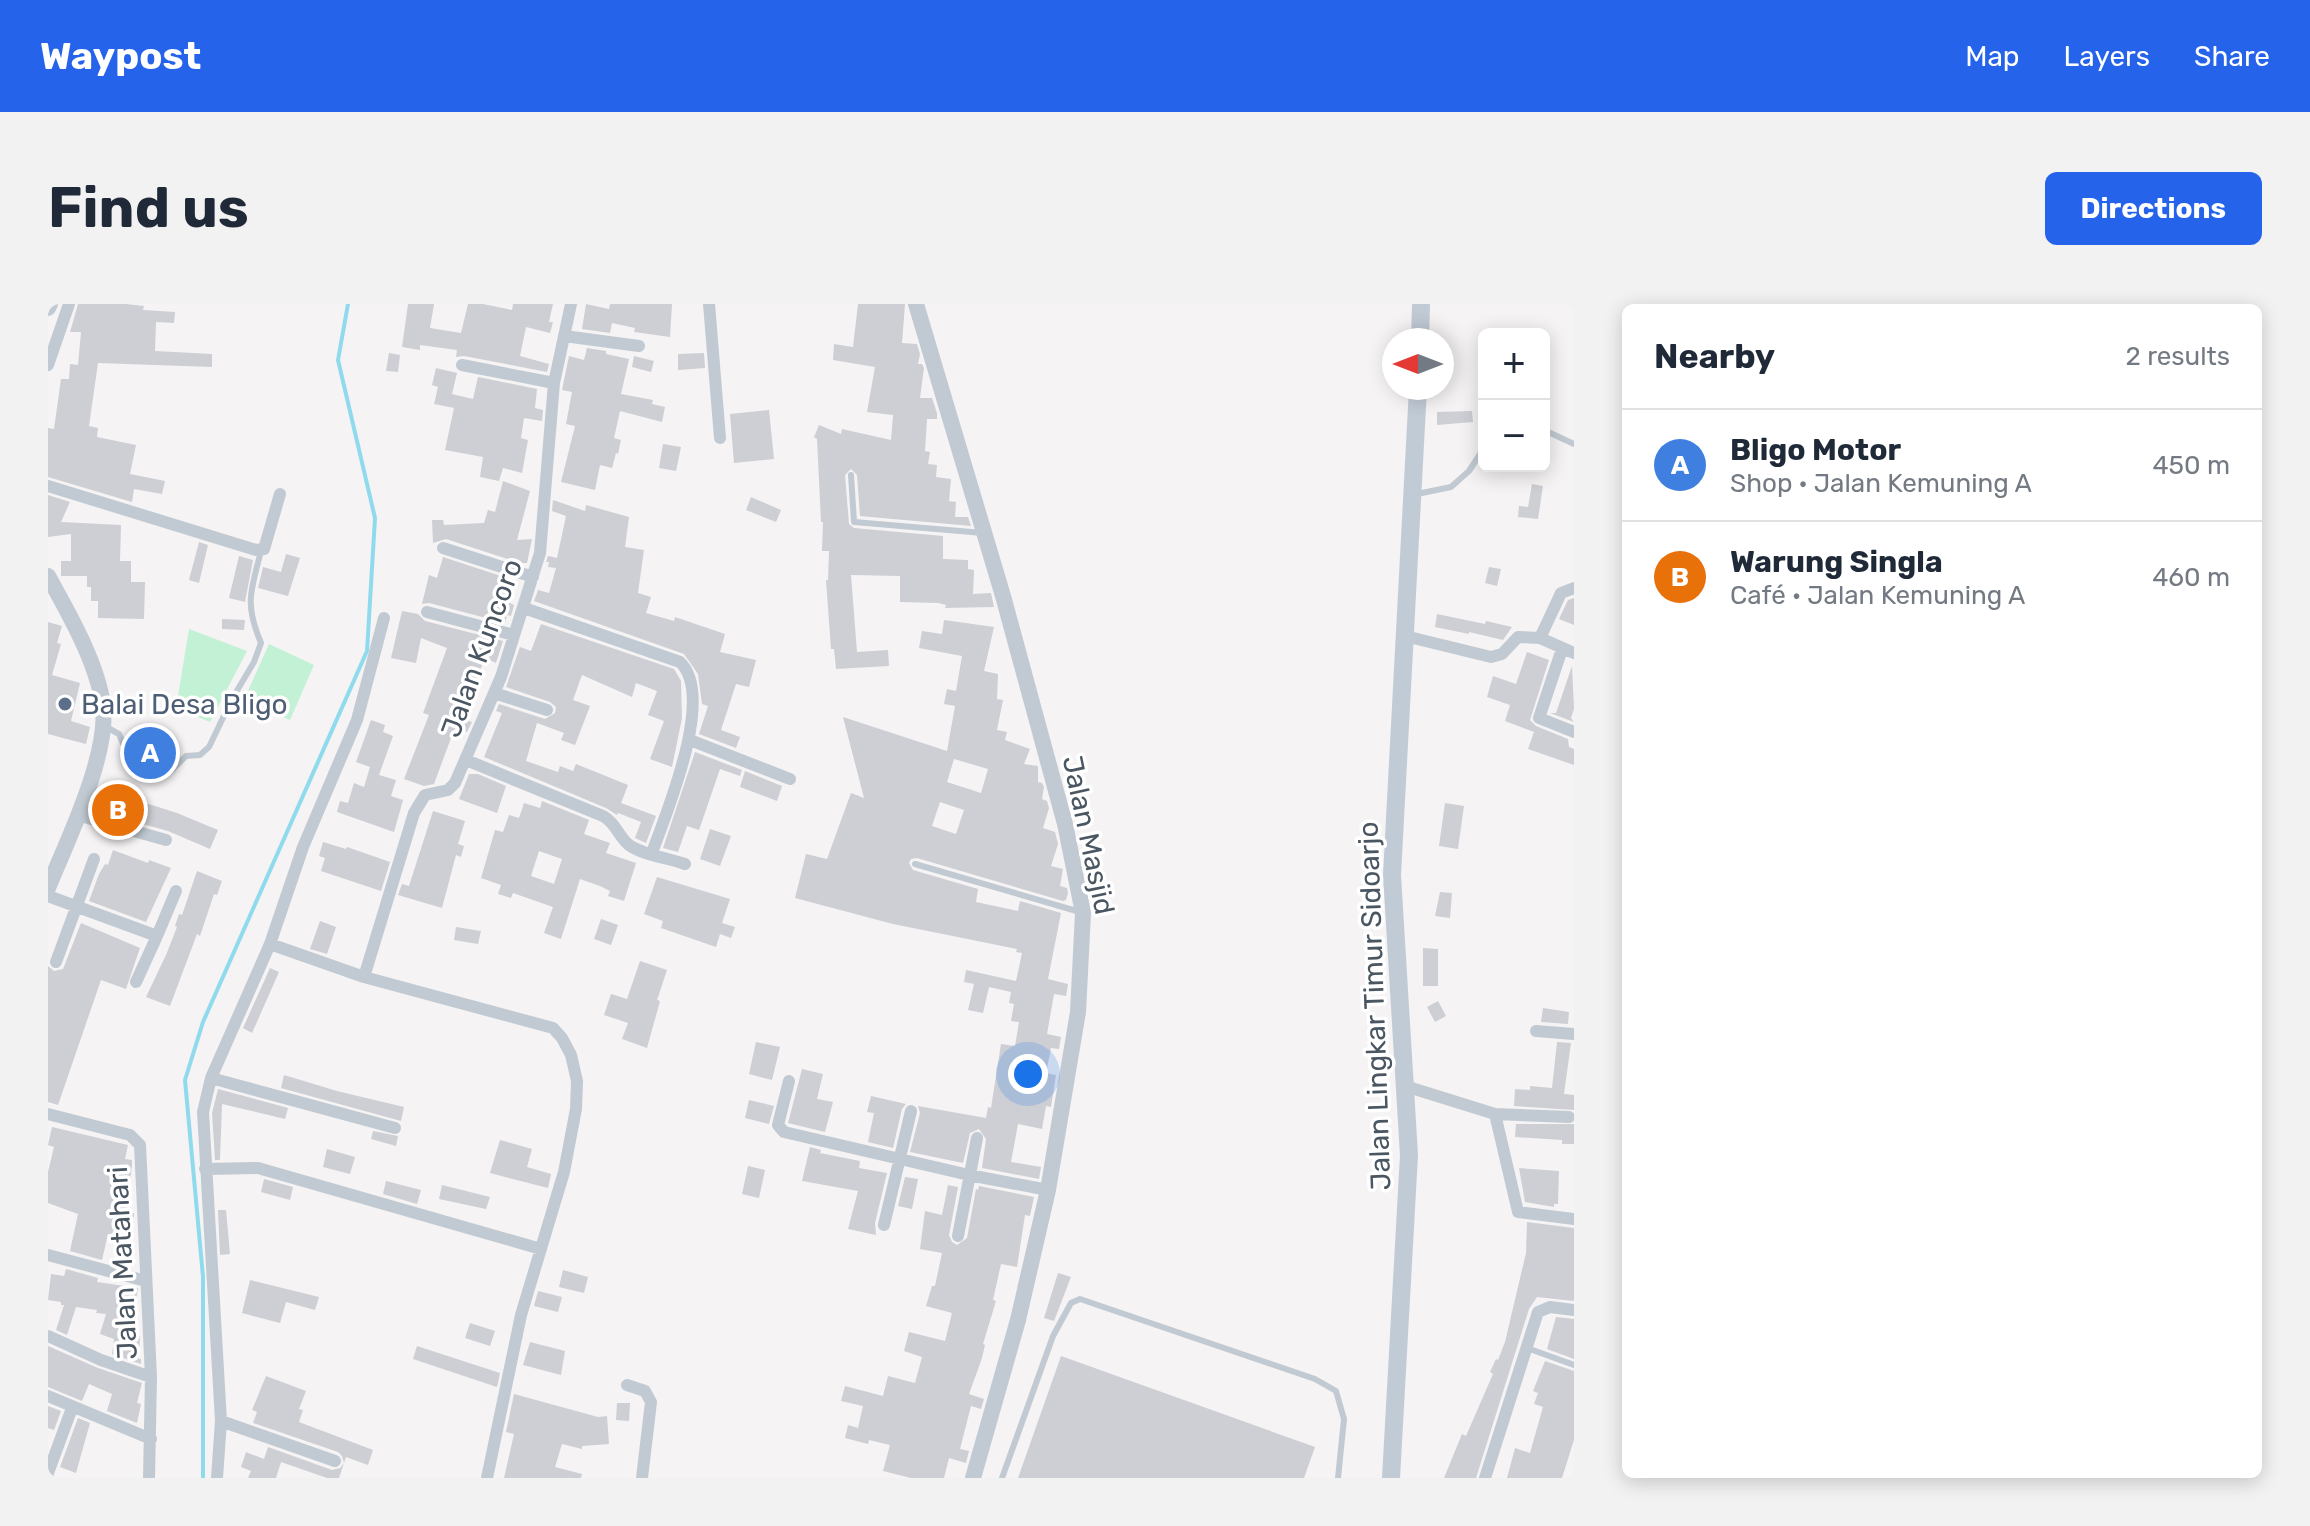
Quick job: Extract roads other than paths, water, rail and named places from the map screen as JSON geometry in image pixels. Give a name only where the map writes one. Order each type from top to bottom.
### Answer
[{"type":"main road","points":[[1420,328],[1421,304]]},
{"type":"main road","name":"Jalan Lingkar Timur Sidoarjo","points":[[1391,1478],[1409,1155],[1392,875],[1417,400]]},
{"type":"street","points":[[48,365],[55,326],[69,304]]},
{"type":"street","name":"Jalan Kuncoro","points":[[364,977],[414,813],[425,795],[448,790],[455,783],[494,693],[524,608],[542,542],[554,383],[571,304]]},
{"type":"street","points":[[709,304],[720,438]]},
{"type":"street","name":"Jalan Masjid","points":[[916,304],[1065,824],[1083,913],[1083,963],[1078,1012],[1048,1190],[1018,1320],[973,1478]]},
{"type":"street","points":[[564,336],[639,346]]},
{"type":"street","points":[[462,365],[554,383]]},
{"type":"street","points":[[48,486],[256,550],[261,549],[267,540],[280,494]]},
{"type":"street","points":[[443,548],[533,577]]},
{"type":"street","points":[[48,576],[76,626],[112,730],[98,755],[85,818],[52,896],[157,936]]},
{"type":"street","points":[[1540,638],[1561,593],[1574,588]]},
{"type":"street","points":[[524,608],[680,662],[688,671],[692,685],[690,740],[652,853]]},
{"type":"street","points":[[427,612],[514,635]]},
{"type":"street","points":[[217,1478],[221,1421],[203,1112],[211,1078],[270,944],[303,847],[357,720],[384,618]]},
{"type":"street","points":[[1405,636],[1491,657],[1502,654],[1518,637],[1540,638],[1568,651],[1539,718],[1574,732]]},
{"type":"street","points":[[494,693],[547,710]]},
{"type":"street","points":[[690,740],[790,779]]},
{"type":"street","points":[[466,760],[603,816],[611,821],[627,843],[685,864]]},
{"type":"street","points":[[85,818],[166,840]]},
{"type":"street","points":[[56,962],[94,859]]},
{"type":"street","points":[[136,982],[176,891]]},
{"type":"street","points":[[270,944],[364,977],[553,1028],[571,1055],[577,1081],[576,1109],[564,1172],[521,1315],[487,1478]]},
{"type":"street","points":[[1536,1031],[1574,1034]]},
{"type":"street","points":[[211,1078],[395,1128]]},
{"type":"street","points":[[789,1081],[778,1125],[784,1132],[1048,1190]]},
{"type":"street","points":[[1405,1086],[1495,1114],[1569,1117]]},
{"type":"street","points":[[884,1225],[911,1111]]},
{"type":"street","points":[[1495,1114],[1518,1212],[1574,1219]]},
{"type":"street","name":"Jalan Matahari","points":[[48,1115],[130,1135],[140,1145],[151,1377],[149,1478]]},
{"type":"street","points":[[958,1236],[977,1138]]},
{"type":"street","points":[[205,1169],[258,1168],[541,1249]]},
{"type":"street","points":[[48,1255],[146,1281]]},
{"type":"street","points":[[1485,1478],[1538,1312],[1550,1307],[1574,1310]]},
{"type":"street","points":[[48,1336],[101,1360],[151,1377]]},
{"type":"street","points":[[627,1385],[645,1391],[651,1402],[642,1478]]},
{"type":"street","points":[[48,1396],[151,1439]]},
{"type":"street","points":[[50,1476],[72,1408]]},
{"type":"street","points":[[221,1421],[335,1461]]},
{"type":"lane","points":[[1550,433],[1574,444]]},
{"type":"lane","points":[[1413,495],[1451,487],[1469,471],[1478,457]]},
{"type":"lane","points":[[851,475],[854,522],[984,533]]},
{"type":"lane","points":[[112,730],[128,755],[170,772],[186,756],[200,755],[209,747],[261,643],[250,618],[249,600],[261,549]]},
{"type":"lane","points":[[915,864],[1083,913]]},
{"type":"lane","points":[[1002,1478],[1053,1336],[1071,1303],[1080,1299],[1315,1379],[1336,1391],[1344,1419],[1338,1478]]},
{"type":"lane","points":[[1527,1348],[1574,1365]]},
{"type":"waterway","points":[[203,1478],[203,1277],[185,1080],[203,1022],[367,651],[375,518],[338,360],[348,304]]},
{"type":"place","name":"Balai Desa Bligo","points":[[65,704]]},
{"type":"place","name":"Bligo Motor","points":[[150,753]]},
{"type":"place","name":"Warung Singla","points":[[118,810]]}]
